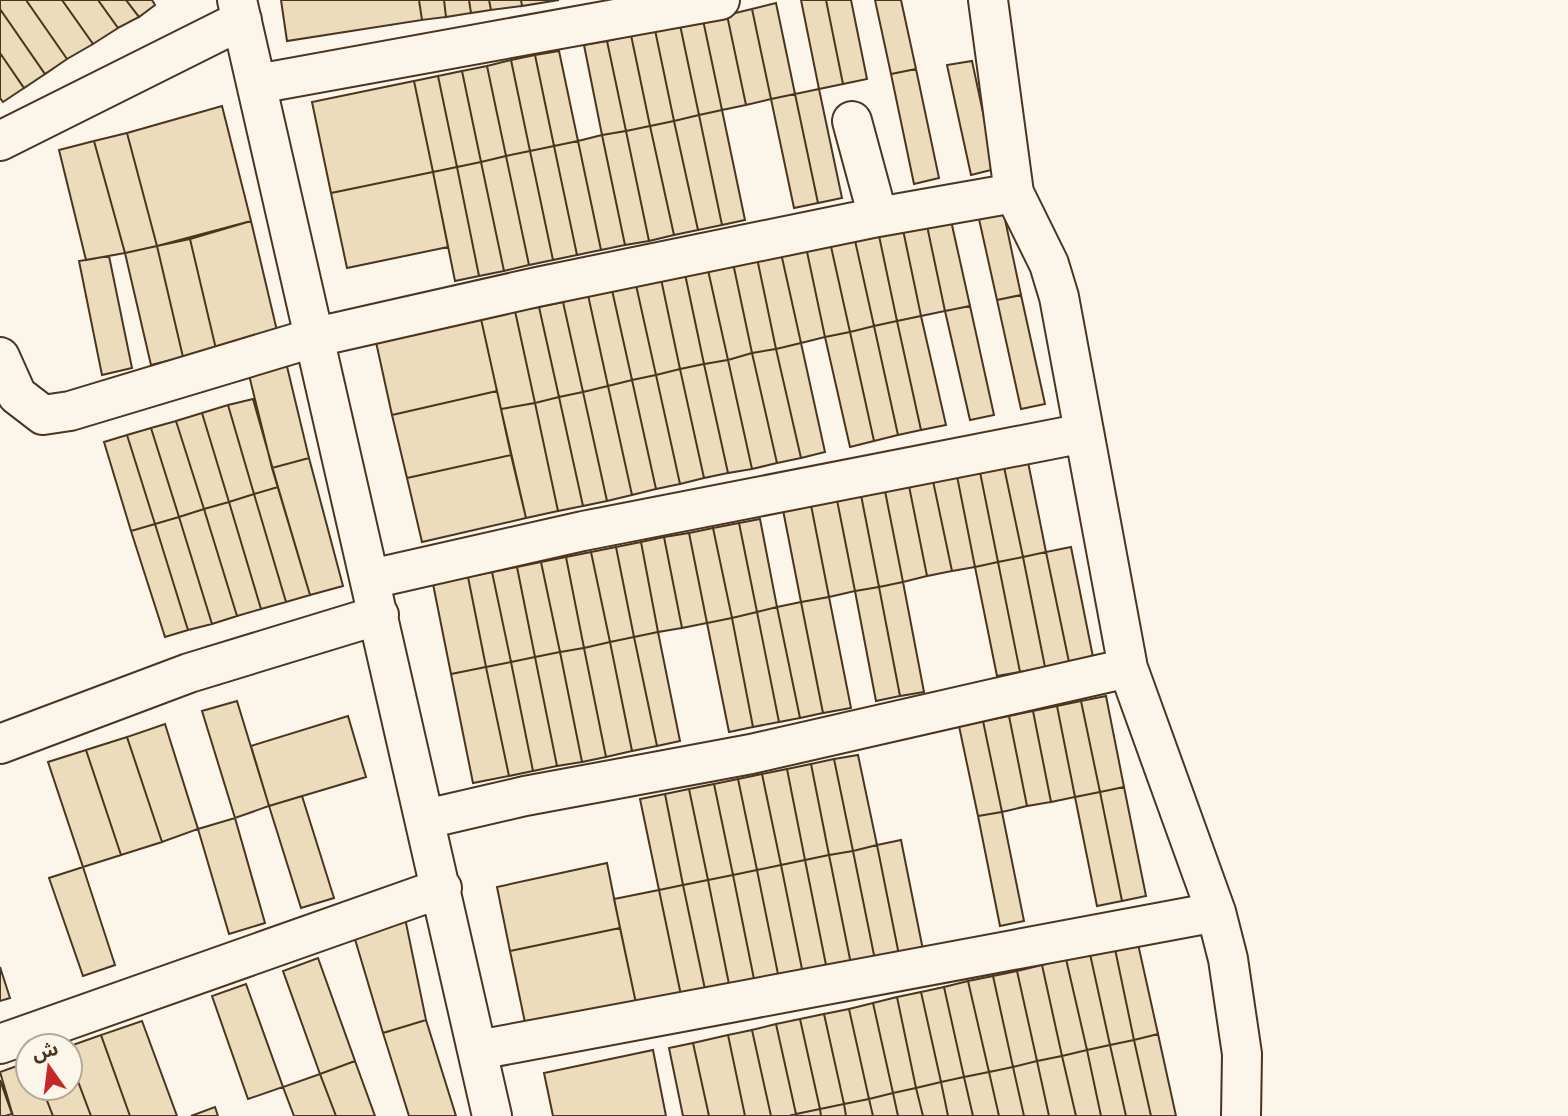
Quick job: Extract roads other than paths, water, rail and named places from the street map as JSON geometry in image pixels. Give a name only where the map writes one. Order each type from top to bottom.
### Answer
[{"type":"street","points":[[257,84],[720,0]]},
{"type":"street","points":[[988,0],[1014,193],[1055,280],[1128,668],[1216,912],[1237,1006],[1242,1054],[1241,1116]]},
{"type":"street","points":[[0,141],[240,10],[492,1116]]},
{"type":"street","points":[[852,121],[878,217]]},
{"type":"street","points":[[0,357],[17,395],[43,415],[70,411],[316,337],[537,287],[878,217],[1014,193]]},
{"type":"street","points":[[371,579],[583,531],[1084,432]]},
{"type":"street","points":[[0,744],[189,673],[379,615]]},
{"type":"street","points":[[426,819],[524,796],[751,754],[1128,668]]},
{"type":"street","points":[[0,1044],[442,888]]},
{"type":"street","points":[[478,1051],[1216,912]]}]
